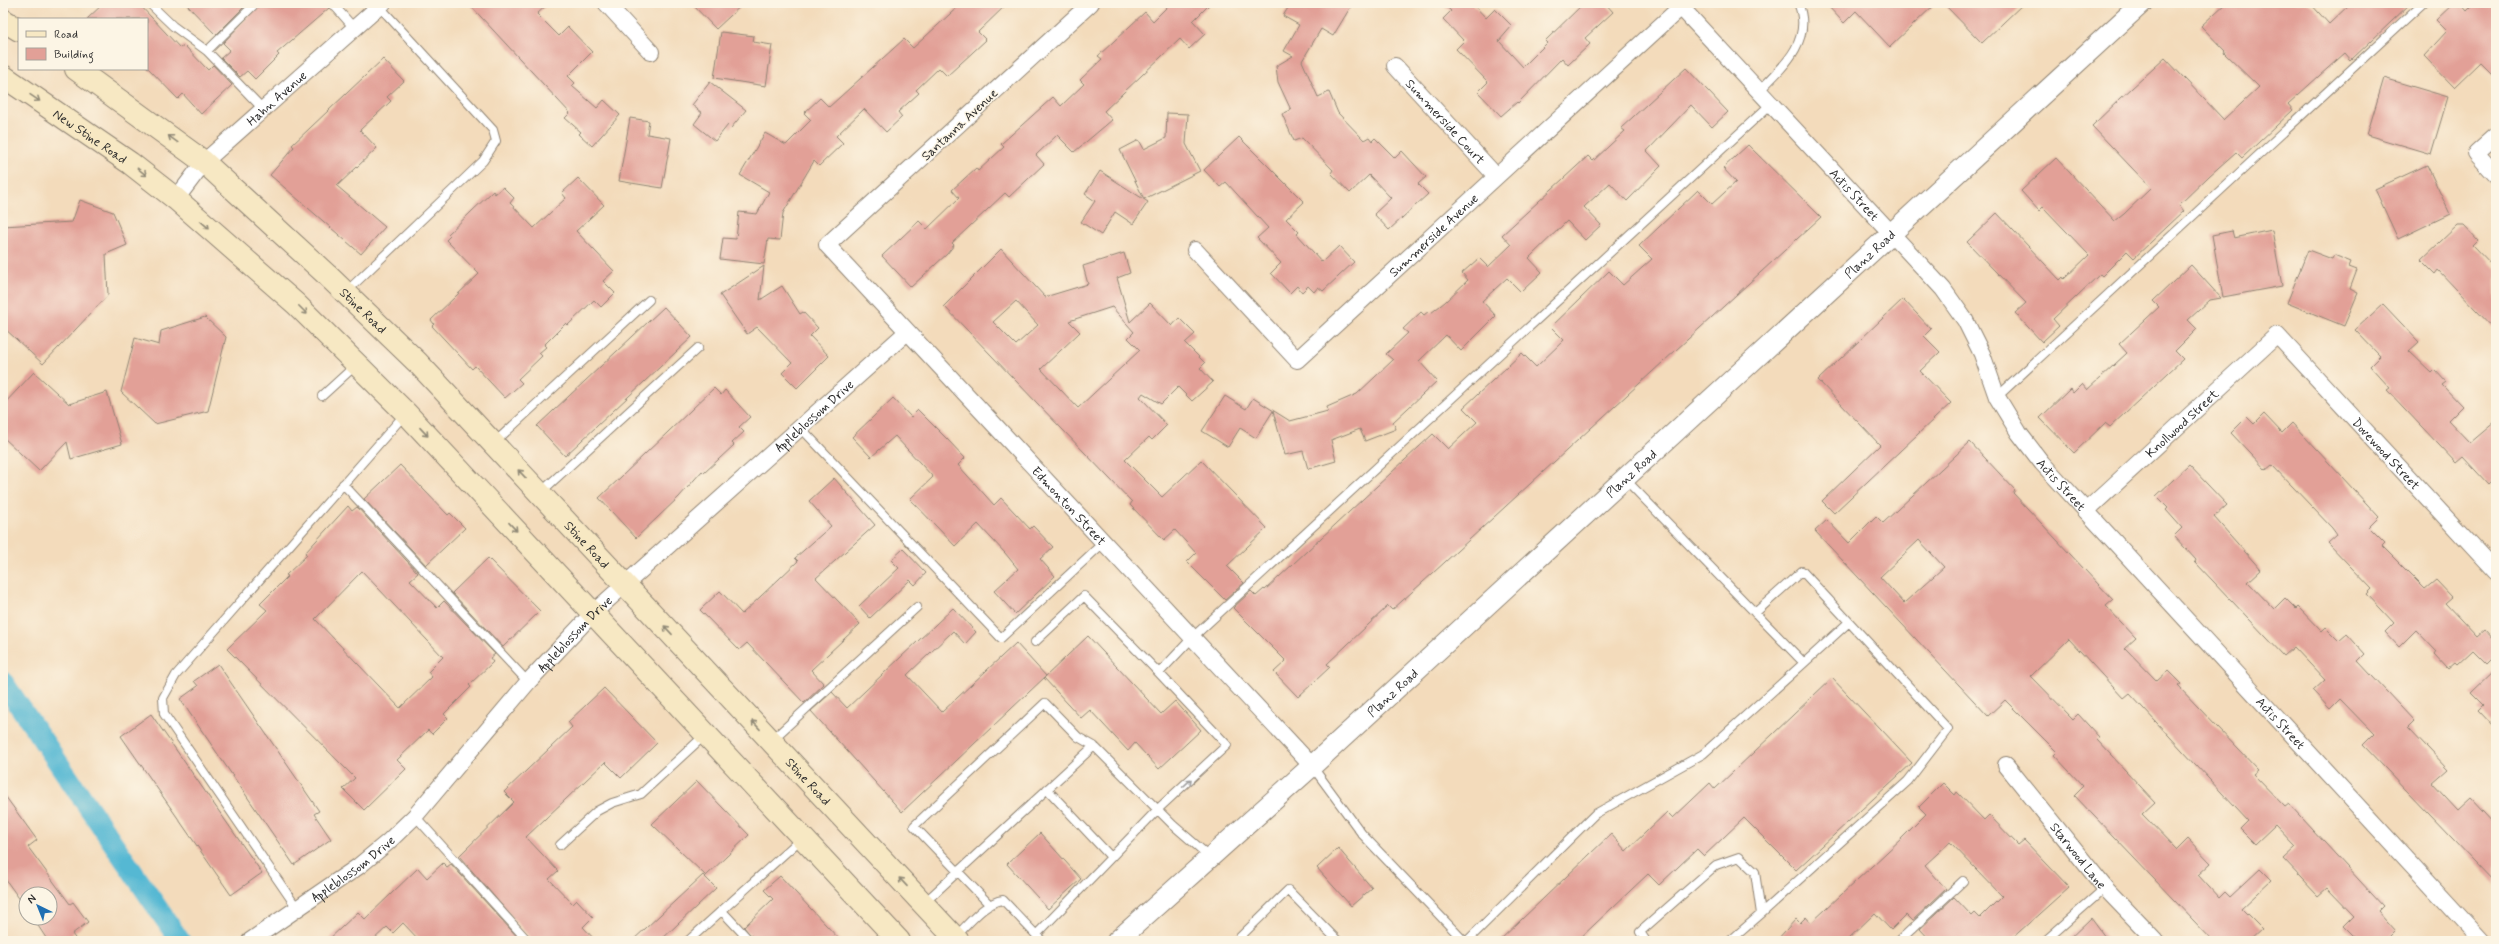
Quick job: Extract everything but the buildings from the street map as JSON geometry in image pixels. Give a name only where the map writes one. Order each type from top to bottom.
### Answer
[{"type":"main road","points":[[3,20],[18,29]]},
{"type":"main road","points":[[77,70],[204,162]]},
{"type":"main road","name":"New Stine Road","points":[[3,76],[130,163],[176,199]]},
{"type":"main road","name":"Stine Road","points":[[204,162],[345,292],[418,363],[956,939]]},
{"type":"main road","points":[[176,199],[296,304],[406,412],[900,941]]},
{"type":"street","points":[[606,3],[652,52]]},
{"type":"street","name":"Santanna Avenue","points":[[827,245],[1091,3]]},
{"type":"street","name":"Planz Road","points":[[1117,941],[1312,766],[2142,3]]},
{"type":"street","name":"Hahn Avenue","points":[[176,199],[204,162],[381,5]]},
{"type":"street","name":"Actis Street","points":[[1679,5],[1944,289],[1965,320],[1982,354],[1998,397],[2019,433],[2037,457],[2482,941]]},
{"type":"street","name":"Summerside Avenue","points":[[1195,250],[1297,360],[1679,5]]},
{"type":"street","name":"Summerside Court","points":[[1395,66],[1496,176]]},
{"type":"street","points":[[2496,135],[2476,153],[2496,175]]},
{"type":"street","name":"Edmonton Street","points":[[827,245],[1312,766]]},
{"type":"street","name":"Appleblossom Drive","points":[[250,941],[359,866],[415,816],[528,682],[594,613],[907,332]]},
{"type":"street","name":"Knollwood Street","points":[[2086,511],[2277,335]]},
{"type":"street","name":"Dovewood Street","points":[[2277,335],[2496,572]]},
{"type":"street","name":"Starwood Lane","points":[[2006,765],[2105,888],[2156,941]]},
{"type":"lane","points":[[149,3],[173,26],[207,51],[263,109]]},
{"type":"lane","points":[[207,51],[256,3]]},
{"type":"lane","points":[[332,3],[354,28]]},
{"type":"lane","points":[[1759,91],[1792,57],[1801,32],[1803,14],[1798,3]]},
{"type":"lane","points":[[1998,397],[2423,3]]},
{"type":"lane","points":[[345,292],[483,161],[496,141],[493,130],[381,5]]},
{"type":"lane","points":[[1159,673],[1193,637],[1772,104]]},
{"type":"lane","points":[[493,444],[649,300]]},
{"type":"lane","points":[[540,493],[698,348]]},
{"type":"lane","points":[[322,396],[357,364]]},
{"type":"lane","points":[[297,908],[164,714],[163,698],[176,676],[406,412]]},
{"type":"lane","points":[[800,427],[1001,638],[1104,542]]},
{"type":"lane","points":[[1625,478],[1804,663]]},
{"type":"lane","points":[[343,484],[528,682]]},
{"type":"lane","points":[[1730,941],[1908,781],[1948,729],[1802,571],[1755,613]]},
{"type":"lane","points":[[956,939],[990,905],[995,901],[1002,900],[1039,938],[1111,857],[1158,809],[1226,745],[1084,596],[1035,642]]},
{"type":"lane","points":[[771,741],[917,607]]},
{"type":"lane","points":[[1467,941],[1595,814],[1703,754],[1850,622]]},
{"type":"lane","points":[[990,905],[914,826],[1045,703],[1078,737],[1094,746],[1158,809],[1210,857]]},
{"type":"lane","points":[[560,845],[597,812],[612,803],[642,794],[706,734]]},
{"type":"lane","points":[[923,904],[1094,746]]},
{"type":"lane","points":[[1312,766],[1362,834],[1464,941]]},
{"type":"lane","points":[[1047,789],[1111,857]]},
{"type":"lane","points":[[415,816],[528,941]]},
{"type":"lane","points":[[688,941],[803,837]]},
{"type":"lane","points":[[1646,941],[1640,932],[1716,865],[1740,857],[1755,872],[1761,914]]},
{"type":"lane","points":[[1899,941],[1963,881]]},
{"type":"lane","points":[[2045,941],[2105,888]]},
{"type":"lane","points":[[1236,941],[1288,890],[1338,941]]},
{"type":"lane","points":[[722,911],[750,941]]},
{"type":"waterway","points":[[3,682],[180,941]]}]
